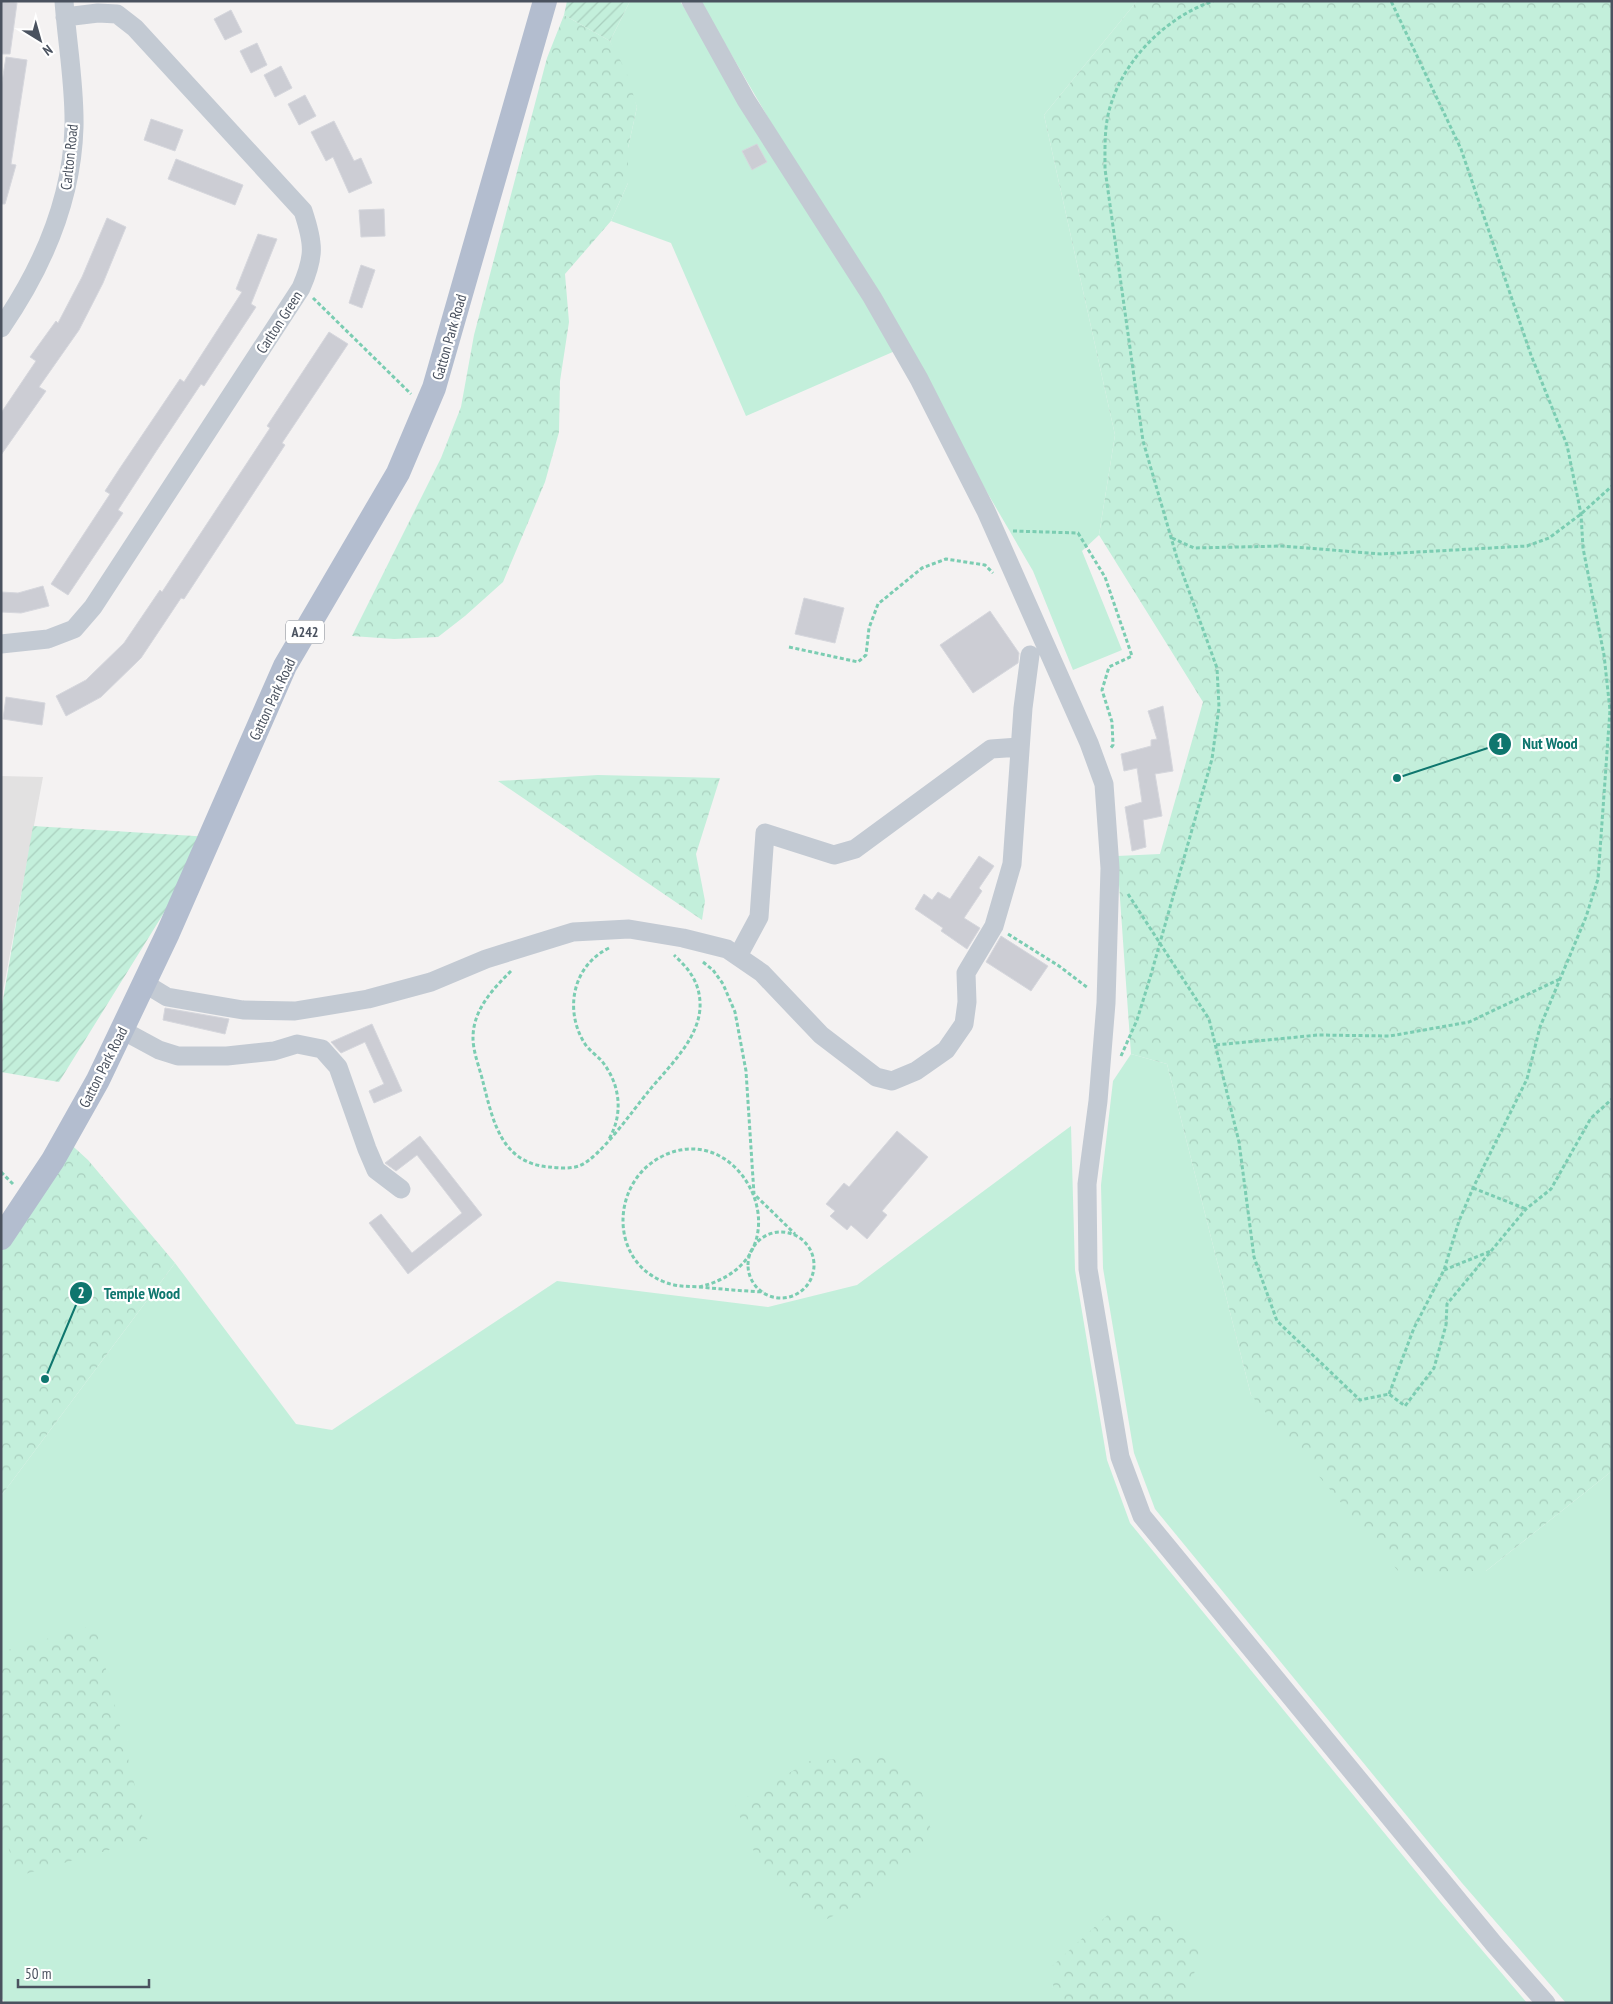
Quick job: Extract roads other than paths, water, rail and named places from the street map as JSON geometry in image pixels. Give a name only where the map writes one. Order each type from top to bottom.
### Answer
[{"type":"main road","name":"Gatton Park Road","points":[[1,1238],[54,1160],[98,1080],[168,933],[285,666],[398,473],[434,388],[544,1]]},
{"type":"street","points":[[691,1],[746,100],[872,297],[919,379],[995,530],[1104,784],[1110,868],[1106,1003],[1098,1101],[1087,1184],[1088,1269],[1120,1457],[1142,1516],[1494,1944],[1546,2003]]},
{"type":"street","name":"Carlton Green","points":[[1,644],[48,639],[74,629],[93,607],[301,288],[310,268],[312,240],[303,211],[135,28],[117,14],[65,9]]},
{"type":"street","name":"Carlton Road","points":[[1,328],[31,279],[46,249],[68,186],[74,125],[65,9]]},
{"type":"street","points":[[144,983],[167,997],[243,1010],[295,1011],[368,999],[431,982],[486,959],[572,932],[629,930],[683,938],[727,949],[762,973],[821,1035],[876,1076],[892,1081],[916,1071],[946,1050],[964,1024],[967,1002],[966,973],[994,926],[1012,864],[1020,747],[1030,655]]},
{"type":"street","points":[[738,956],[759,917],[765,833],[834,855],[855,849],[991,750],[1020,747]]},
{"type":"street","points":[[122,1030],[158,1050],[178,1056],[227,1056],[274,1051],[297,1044],[322,1049],[338,1067],[376,1170],[401,1189]]},
{"type":"place","name":"Nut Wood","points":[[1397,778]]},
{"type":"place","name":"Temple Wood","points":[[45,1379]]}]
